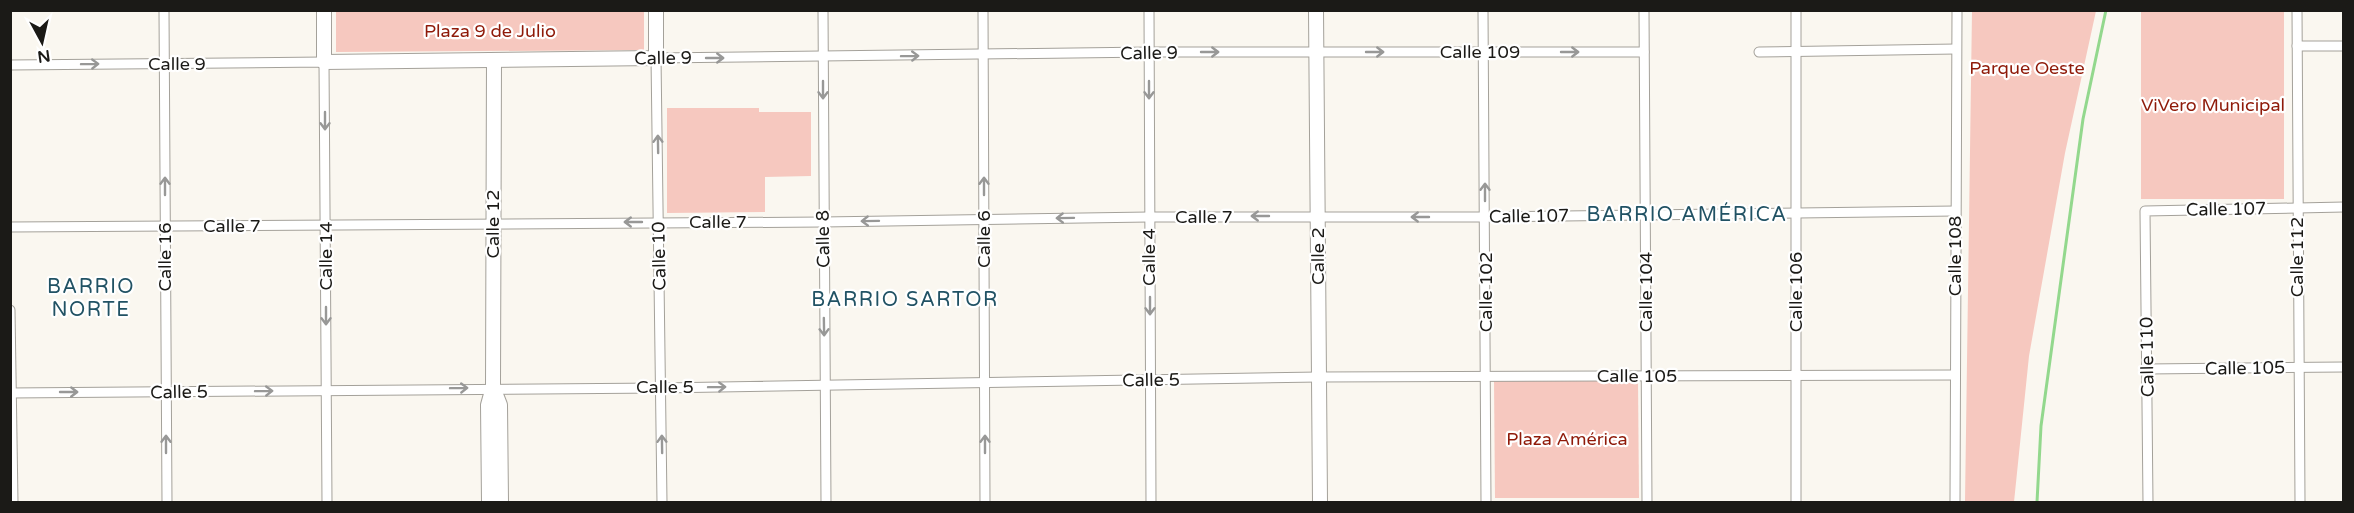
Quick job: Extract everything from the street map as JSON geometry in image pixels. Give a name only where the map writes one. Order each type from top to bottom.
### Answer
[{"type":"street","name":"Calle 16","points":[[164,10],[167,502]]},
{"type":"street","name":"Calle 14","points":[[324,10],[327,502]]},
{"type":"street","name":"Calle 10","points":[[656,10],[663,502]]},
{"type":"street","name":"Calle 8","points":[[823,10],[826,502]]},
{"type":"street","name":"Calle 6","points":[[983,10],[985,502]]},
{"type":"street","name":"Calle 4","points":[[1149,10],[1151,502]]},
{"type":"street","name":"Calle 2","points":[[1316,10],[1320,502]]},
{"type":"street","name":"Calle 102","points":[[1483,10],[1486,502]]},
{"type":"street","name":"Calle 104","points":[[1644,10],[1647,502]]},
{"type":"street","name":"Calle 106","points":[[1796,10],[1796,502]]},
{"type":"street","name":"Calle 108","points":[[1955,502],[1957,10]]},
{"type":"street","name":"Calle 112","points":[[2297,10],[2300,502]]},
{"type":"street","points":[[2297,46],[2343,46]]},
{"type":"street","points":[[1759,52],[1956,49]]},
{"type":"street","name":"Calle 9","points":[[10,65],[1316,52]]},
{"type":"street","name":"Calle 109","points":[[1316,52],[1644,52]]},
{"type":"street","name":"Calle 12","points":[[494,60],[494,387],[500,405],[501,502]]},
{"type":"street","name":"Calle 107","points":[[2145,211],[2343,207]]},
{"type":"street","name":"Calle 107","points":[[1318,216],[1485,217],[1955,211]]},
{"type":"street","name":"Calle 110","points":[[2145,211],[2148,502]]},
{"type":"street","name":"Calle 7","points":[[10,227],[823,222],[984,218],[1318,216]]},
{"type":"street","points":[[10,310],[13,502]]},
{"type":"street","name":"Calle 105","points":[[2147,369],[2343,367]]},
{"type":"street","name":"Calle 105","points":[[1319,377],[1955,375]]},
{"type":"street","name":"Calle 5","points":[[11,393],[494,387],[825,386],[1319,377]]},
{"type":"street","name":"Calle 12","points":[[489,502],[488,405],[494,387]]},
{"type":"green space","name":"Plaza 9 de Julio","points":[[336,11],[644,11],[644,50],[336,52]]},
{"type":"green space","name":"Parque Oeste","points":[[1972,11],[2096,11],[2065,153],[2029,356],[2014,502],[1965,502]]},
{"type":"green space","name":"ViVero Municipal","points":[[2141,11],[2284,11],[2284,199],[2141,199]]},
{"type":"green space","points":[[667,108],[759,108],[759,112],[811,112],[811,176],[765,177],[765,212],[667,213]]},
{"type":"green space","name":"Plaza América","points":[[1638,379],[1639,498],[1495,498],[1494,380]]},
{"type":"waterway","points":[[2037,502],[2041,426],[2083,119],[2106,10]]},
{"type":"district","name":"BARRIO AMÉRICA","points":[[1687,214]]},
{"type":"district","name":"BARRIO NORTE","points":[[91,298]]},
{"type":"district","name":"BARRIO SARTOR","points":[[905,299]]}]
